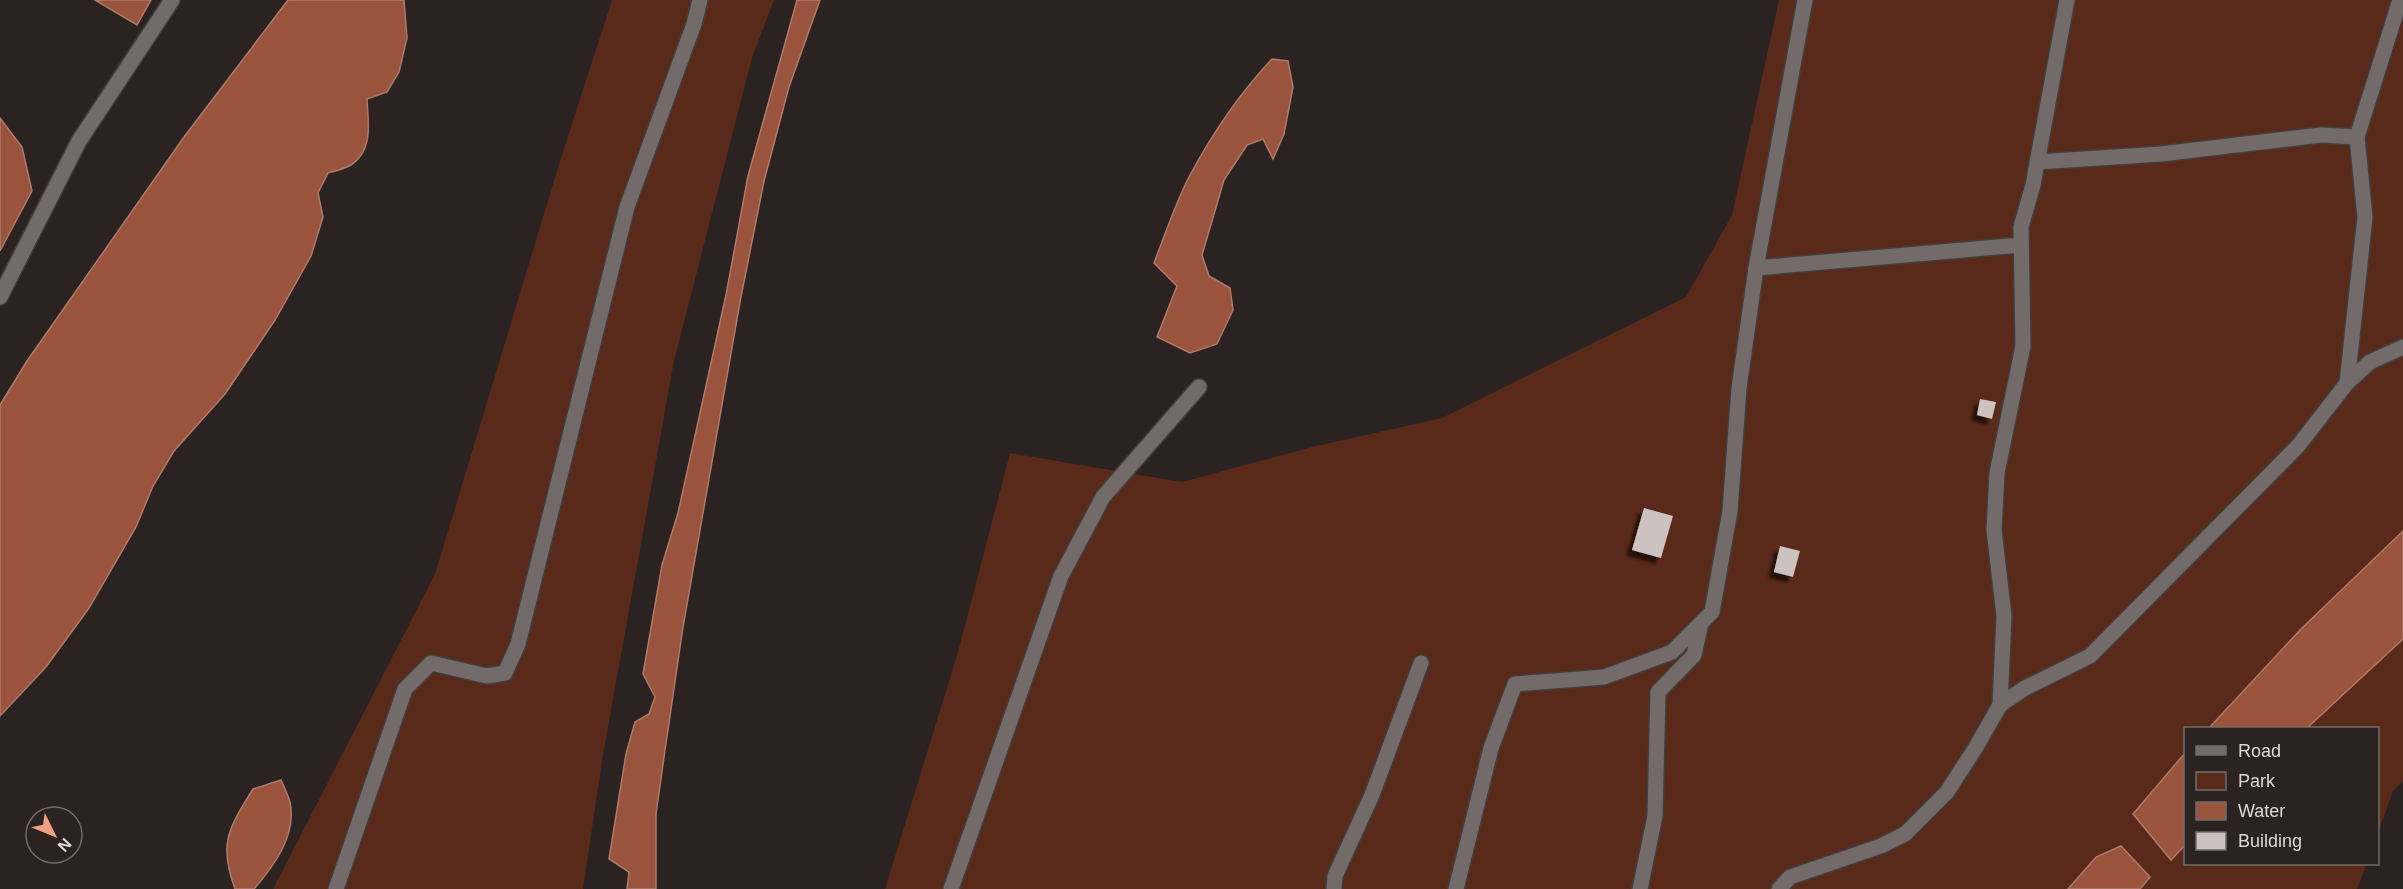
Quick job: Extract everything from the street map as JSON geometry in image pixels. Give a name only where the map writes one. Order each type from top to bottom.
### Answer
[{"type":"street","points":[[0,297],[79,141],[172,0]]},
{"type":"street","points":[[336,889],[405,689],[431,663],[487,676],[506,674],[518,644],[627,207],[694,24],[700,0]]},
{"type":"street","points":[[1456,889],[1491,748],[1515,684],[1604,677],[1672,652],[1712,612],[1730,511],[1739,388],[1756,268],[1805,0]]},
{"type":"street","points":[[2000,705],[2004,616],[1994,530],[1997,473],[2023,346],[2021,228],[2033,186],[2067,0]]},
{"type":"street","points":[[2348,383],[2365,217],[2357,137],[2400,0]]},
{"type":"street","points":[[2037,162],[2161,154],[2321,135],[2357,137]]},
{"type":"street","points":[[1756,268],[2021,245]]},
{"type":"street","points":[[1779,889],[1790,877],[1881,846],[1905,834],[1947,792],[2000,705],[2025,688],[2090,656],[2298,446],[2348,383],[2370,362],[2403,347]]},
{"type":"street","points":[[951,889],[1061,576],[1103,497],[1199,387]]},
{"type":"street","points":[[1640,889],[1655,816],[1658,692],[1694,655],[1701,623]]},
{"type":"street","points":[[1334,889],[1335,876],[1372,795],[1421,663]]},
{"type":"green space","points":[[612,0],[774,0],[752,58],[674,361],[603,755],[583,889],[273,889],[435,574],[560,161]]},
{"type":"green space","points":[[1779,0],[2403,0],[2403,781],[2393,791],[2379,830],[2379,727],[2184,727],[2184,865],[2367,865],[2357,889],[885,889],[958,652],[1010,453],[1182,482],[1312,447],[1442,418],[1686,297],[1732,215]]},
{"type":"water","points":[[95,0],[151,0],[137,25]]},
{"type":"water","points":[[288,0],[404,0],[407,38],[399,72],[387,92],[367,99],[368,135],[363,152],[351,165],[328,173],[318,193],[323,217],[311,256],[275,320],[225,394],[174,451],[153,486],[136,527],[89,608],[46,667],[0,716],[0,405],[27,361],[184,137]]},
{"type":"water","points":[[797,0],[820,0],[789,87],[764,181],[740,302],[683,627],[664,757],[656,814],[656,889],[627,889],[629,872],[609,859],[626,754],[635,722],[649,714],[655,697],[643,674],[662,565],[678,513],[726,295],[748,176]]},
{"type":"water","points":[[1272,59],[1288,61],[1293,87],[1284,134],[1273,159],[1263,139],[1247,145],[1224,180],[1202,255],[1209,276],[1230,288],[1233,310],[1217,344],[1190,353],[1157,337],[1177,286],[1154,263],[1179,198],[1198,161],[1237,100]]},
{"type":"water","points":[[0,118],[22,147],[32,191],[0,251]]},
{"type":"water","points":[[2403,531],[2403,639],[2308,727],[2210,727],[2301,629]]},
{"type":"water","points":[[2184,754],[2184,846],[2171,860],[2133,814]]},
{"type":"water","points":[[281,780],[290,802],[290,826],[287,838],[276,860],[254,889],[235,889],[227,859],[232,826],[253,789]]},
{"type":"water","points":[[2121,846],[2150,877],[2140,889],[2068,889],[2096,857]]},
{"type":"building","points":[[1980,399],[1996,402],[1992,419],[1977,415]]},
{"type":"building","points":[[1644,508],[1673,516],[1661,558],[1632,550]]},
{"type":"building","points":[[1780,546],[1800,551],[1793,577],[1774,572]]}]
